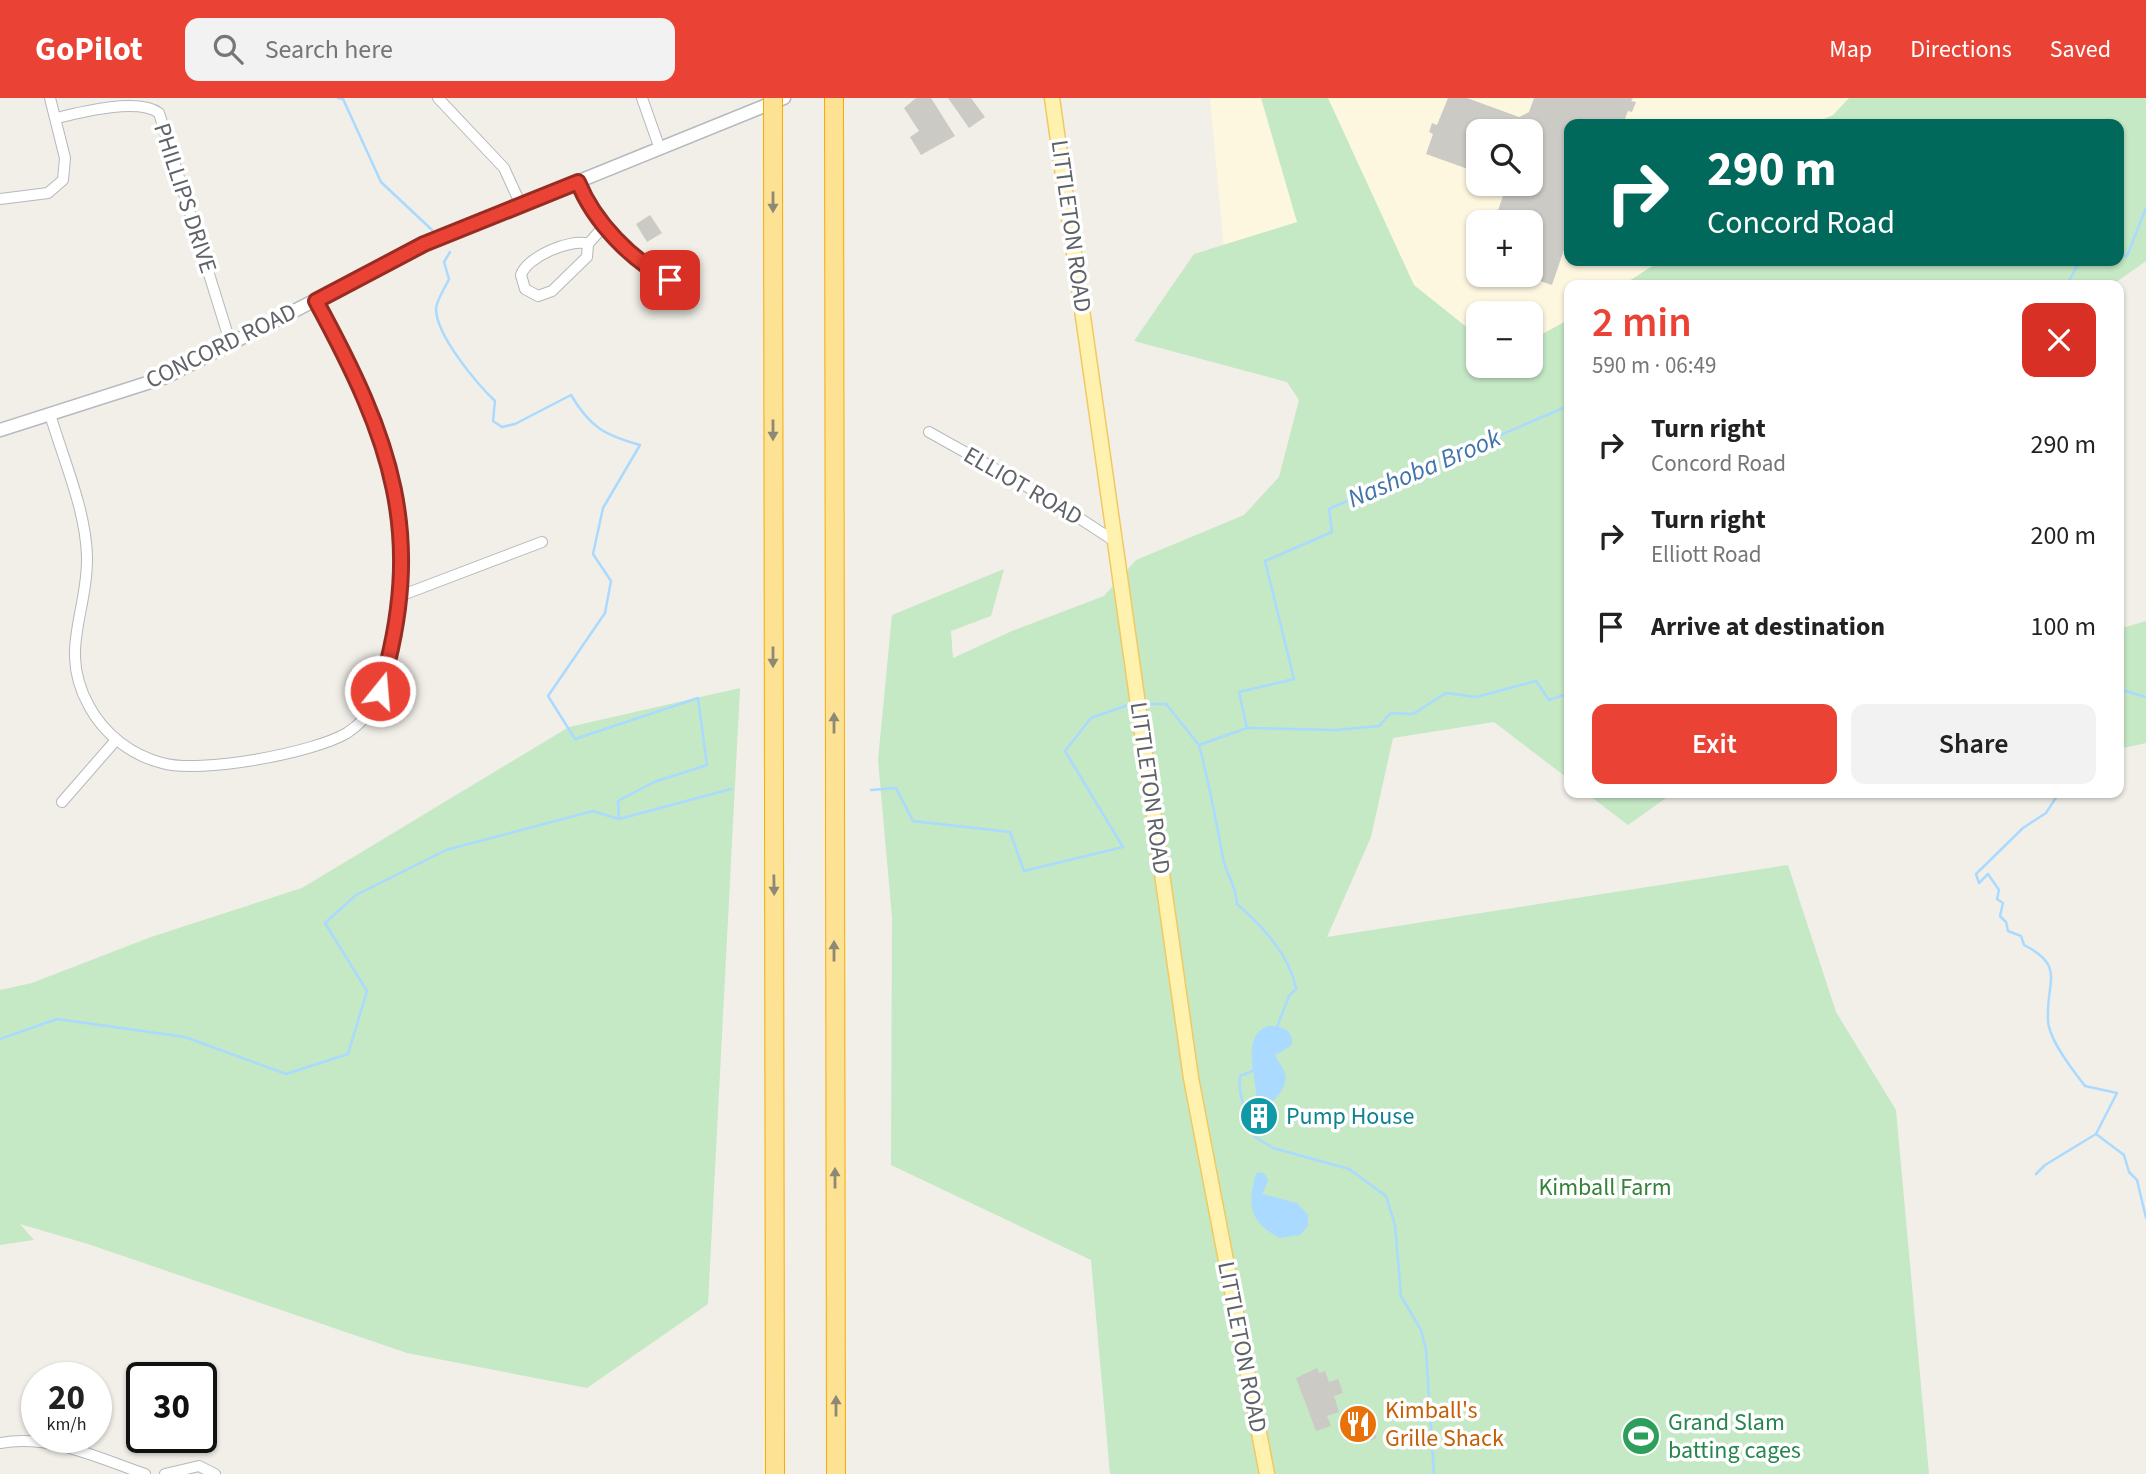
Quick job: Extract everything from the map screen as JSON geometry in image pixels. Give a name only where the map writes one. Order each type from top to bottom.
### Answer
[{"type":"highway","points":[[773,98],[775,1474]]},
{"type":"highway","points":[[834,106],[836,1474]]},
{"type":"main road","name":"CONCORD ROAD","points":[[0,430],[166,377],[424,244],[784,98]]},
{"type":"main road","name":"LITTLETON ROAD","points":[[1052,98],[1194,1098],[1267,1474]]},
{"type":"street","points":[[0,199],[48,193],[60,185],[65,166],[57,118],[50,98]]},
{"type":"street","points":[[438,98],[504,168],[521,205]]},
{"type":"street","points":[[642,98],[660,149]]},
{"type":"street","name":"PHILLIPS DRIVE","points":[[57,118],[132,100],[148,103],[159,113],[231,345]]},
{"type":"street","points":[[578,182],[586,202],[605,225],[660,275],[676,282],[693,278]]},
{"type":"street","points":[[588,244],[573,243],[529,262],[521,275],[525,289],[538,296],[548,294],[587,257],[588,244],[605,225]]},
{"type":"street","points":[[50,414],[86,541],[86,572],[74,644],[76,671],[90,709],[116,740],[151,760],[191,767],[221,765],[339,737],[364,720],[376,702],[396,635],[400,596],[401,517],[391,476],[360,387],[316,301]]},
{"type":"street","name":"ELLIOT ROAD","points":[[929,432],[1056,503],[1116,542]]},
{"type":"street","points":[[400,596],[542,541]]},
{"type":"street","points":[[62,802],[116,740]]},
{"type":"street","points":[[0,1443],[19,1440],[50,1443],[145,1474]]},
{"type":"street","points":[[165,1474],[199,1466],[215,1474]]},
{"type":"shaded area","points":[[1210,98],[1852,98],[1871,119],[1564,119],[1564,266],[1838,266],[1802,280],[1564,280],[1564,376],[1543,376],[1543,301],[1466,301],[1466,378],[1322,380],[1233,346]]},
{"type":"green space","name":"Kimball Farm","points":[[1261,98],[1328,98],[1414,285],[1466,327],[1466,378],[1543,378],[1543,334],[1564,322],[1564,775],[1494,722],[1393,738],[1371,837],[1327,937],[1788,865],[1836,1012],[1896,1110],[1929,1474],[1110,1474],[1091,1260],[891,1165],[892,917],[878,760],[892,615],[1004,569],[991,616],[951,631],[953,658],[1012,631],[1104,596],[1136,560],[1244,515],[1279,477],[1299,400],[1287,382],[1134,341],[1194,254],[1297,222]]},
{"type":"green space","points":[[1849,98],[2146,98],[2146,261],[2119,280],[1631,280],[1652,266],[2124,266],[2124,119],[1824,119],[1833,115]]},
{"type":"green space","points":[[2146,621],[2146,743],[2124,748],[2124,628]]},
{"type":"green space","points":[[740,688],[708,1304],[587,1388],[407,1353],[88,1244],[20,1224],[34,1240],[0,1245],[0,990],[32,983],[151,937],[302,888],[569,727]]},
{"type":"green space","points":[[1593,798],[1666,798],[1628,825]]},
{"type":"water","points":[[1268,1026],[1286,1030],[1292,1041],[1291,1046],[1275,1055],[1286,1079],[1282,1090],[1270,1104],[1261,1108],[1257,1106],[1256,1100],[1252,1049],[1259,1031]]},
{"type":"water","points":[[1258,1172],[1265,1174],[1268,1181],[1262,1194],[1297,1203],[1308,1215],[1308,1226],[1300,1235],[1280,1238],[1265,1229],[1256,1218],[1251,1196]]},
{"type":"building","points":[[916,98],[931,98],[955,136],[921,155],[910,137],[919,131],[904,108]]},
{"type":"building","points":[[948,98],[971,98],[985,117],[969,128]]},
{"type":"building","points":[[1448,98],[1467,98],[1519,117],[1529,112],[1534,98],[1633,98],[1631,101],[1636,102],[1632,112],[1628,111],[1625,119],[1564,119],[1564,250],[1552,285],[1543,282],[1543,210],[1498,210],[1503,196],[1543,196],[1543,119],[1466,119],[1466,168],[1426,154],[1433,134],[1429,132],[1432,123],[1437,125]]},
{"type":"building","points":[[650,215],[662,233],[647,242],[636,224]]},
{"type":"building","points":[[1317,1368],[1319,1373],[1325,1371],[1329,1382],[1338,1379],[1343,1393],[1334,1396],[1339,1412],[1327,1416],[1331,1426],[1316,1431],[1296,1378]]},
{"type":"building","name":"Kimball's Grille Shack","points":[[1357,1410],[1361,1422],[1366,1420],[1377,1438],[1368,1441],[1365,1434],[1346,1441],[1341,1429],[1349,1426],[1345,1415]]},
{"type":"waterway","points":[[338,98],[343,99],[381,182],[432,230]]},
{"type":"waterway","name":"Nashoba Brook","points":[[2124,256],[2127,256],[2146,208]]},
{"type":"waterway","points":[[450,252],[444,262],[449,279],[436,306],[438,320],[459,358],[495,401],[493,421],[502,427],[515,424],[571,395],[585,415],[599,428],[640,445],[603,508],[593,554],[611,581],[605,613],[548,696],[575,739],[698,698],[707,765],[654,782],[618,801],[619,819]]},
{"type":"waterway","name":"Nashoba Brook","points":[[2070,280],[2077,266]]},
{"type":"waterway","name":"Nashoba Brook","points":[[1147,704],[1166,704],[1199,745],[1247,728],[1239,692],[1294,679],[1265,561],[1332,532],[1329,509],[1564,408]]},
{"type":"waterway","points":[[1247,728],[1336,730],[1379,726],[1391,713],[1413,714],[1446,693],[1476,697],[1536,681],[1549,700],[1564,695]]},
{"type":"waterway","points":[[2124,690],[2146,697]]},
{"type":"waterway","name":"Nashoba Brook","points":[[871,790],[896,788],[913,821],[1010,832],[1024,871],[1123,847],[1065,751],[1091,718],[1128,705]]},
{"type":"waterway","points":[[1199,745],[1224,864],[1235,890],[1237,904],[1274,942],[1293,976],[1296,989],[1289,996],[1277,1027]]},
{"type":"waterway","name":"Nashoba Brook","points":[[0,1039],[57,1019],[185,1037],[286,1074],[348,1054],[367,991],[325,923],[356,895],[446,850],[593,811],[619,819],[731,789]]},
{"type":"waterway","points":[[2036,1174],[2045,1165],[2096,1134],[2117,1093],[2085,1086],[2062,1055],[2049,1028],[2050,968],[2045,960],[2024,945],[2021,936],[2008,931],[2006,922],[2000,916],[2003,903],[1997,899],[1999,890],[1988,874],[1979,883],[1976,874],[2023,828],[2046,813],[2056,798]]},
{"type":"waterway","points":[[1250,1130],[1240,1090],[1240,1076],[1255,1070]]},
{"type":"waterway","points":[[2096,1134],[2124,1155],[2129,1172],[2137,1180],[2146,1218]]},
{"type":"waterway","points":[[1255,1137],[1273,1148],[1349,1169],[1386,1196],[1395,1225],[1401,1296],[1421,1330],[1426,1350],[1434,1474]]},
{"type":"place","name":"Pump House","points":[[1259,1116]]},
{"type":"place","name":"Kimball's Grille Shack","points":[[1358,1424]]},
{"type":"place","name":"Grand Slam batting cages","points":[[1641,1436]]},
{"type":"route","points":[[380,691],[391,656],[399,613],[401,517],[369,407],[352,368],[316,301],[424,244],[578,182],[586,202],[610,231],[644,264],[670,280]]}]
